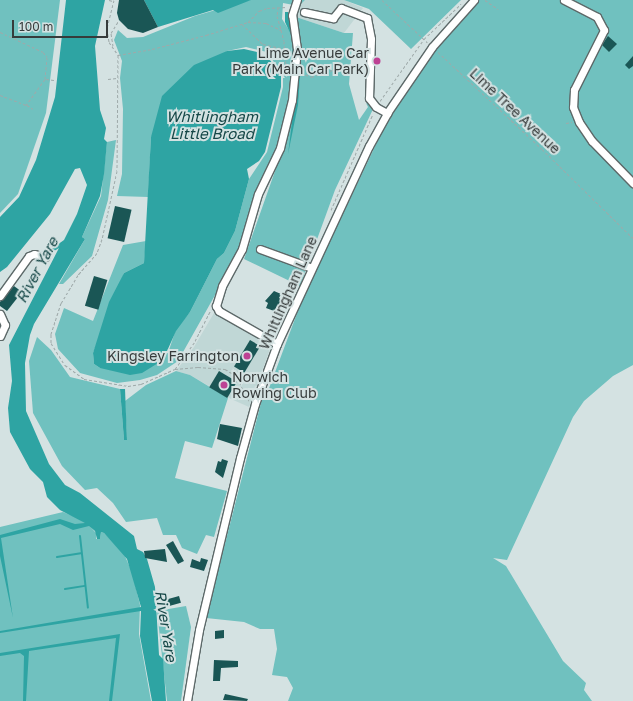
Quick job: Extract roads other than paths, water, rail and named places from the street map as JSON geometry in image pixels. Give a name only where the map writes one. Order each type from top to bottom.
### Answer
[{"type":"street","name":"Whitlingham Lane","points":[[187,701],[199,630],[255,404],[277,344],[369,146],[387,113],[432,47],[474,0]]},
{"type":"street","points":[[564,0],[597,17],[604,30],[574,90],[573,107],[579,122],[592,141],[633,183]]},
{"type":"street","points":[[277,344],[219,311],[217,302],[222,286],[242,249],[258,194],[280,148],[292,100],[297,49],[292,16],[296,4]]},
{"type":"street","points":[[304,12],[333,18],[341,8],[366,18],[371,39],[369,98],[376,107],[387,113]]},
{"type":"street","points":[[260,250],[312,268]]},
{"type":"street","points":[[0,296],[29,256],[34,254],[46,257]]},
{"type":"street","points":[[0,314],[5,325],[0,336]]},
{"type":"water","points":[[66,0],[105,0],[95,46],[100,110],[106,128],[104,139],[107,142],[104,174],[100,196],[82,237],[85,239],[34,324],[30,335],[25,363],[26,411],[49,464],[65,485],[80,493],[134,536],[137,549],[143,552],[147,559],[155,587],[159,655],[163,659],[166,701],[152,701],[140,636],[141,611],[0,633],[0,631],[141,607],[127,559],[104,533],[101,532],[100,539],[97,539],[95,531],[89,526],[73,530],[60,524],[1,538],[13,618],[0,556],[0,535],[60,519],[75,524],[85,523],[60,510],[47,497],[43,482],[30,469],[10,432],[8,408],[12,381],[9,345],[59,248],[51,253],[50,250],[64,240],[77,214],[87,185],[80,168],[75,169],[50,214],[7,267],[0,272],[0,217],[19,197],[36,160],[55,97]]},
{"type":"water","points":[[144,0],[251,0],[218,13],[213,10],[158,27]]},
{"type":"water","points":[[285,12],[288,12],[294,30],[295,44],[291,67],[293,39],[285,22]]},
{"type":"water","name":"Whitlingham Little Broad","points":[[244,49],[257,52],[271,61],[273,68],[281,74],[281,87],[265,152],[259,161],[247,169],[249,179],[235,231],[224,253],[217,259],[190,312],[176,331],[163,360],[142,373],[130,375],[100,368],[94,364],[93,353],[109,302],[124,273],[144,263],[151,137],[162,96],[194,65],[227,51]]},
{"type":"water","points":[[298,74],[300,75],[298,105],[288,154]]},
{"type":"water","points":[[120,389],[125,389],[127,440],[124,440]]},
{"type":"water","points":[[120,634],[112,701],[109,701],[116,638],[29,651],[26,701],[23,701],[24,656],[20,653],[0,656],[0,653]]},
{"type":"waterway","points":[[80,536],[88,608]]},
{"type":"waterway","points":[[57,557],[81,553]]},
{"type":"waterway","points":[[65,589],[85,586]]},
{"type":"place","name":"Lime Avenue Car Park (Main Car Park)","points":[[377,61]]},
{"type":"place","name":"Kingsley Farrington","points":[[247,356]]},
{"type":"place","name":"Norwich Rowing Club","points":[[224,385]]},
{"type":"water label","name":"River Yare","points":[[37,270]]},
{"type":"water label","name":"River Yare","points":[[166,626]]}]
